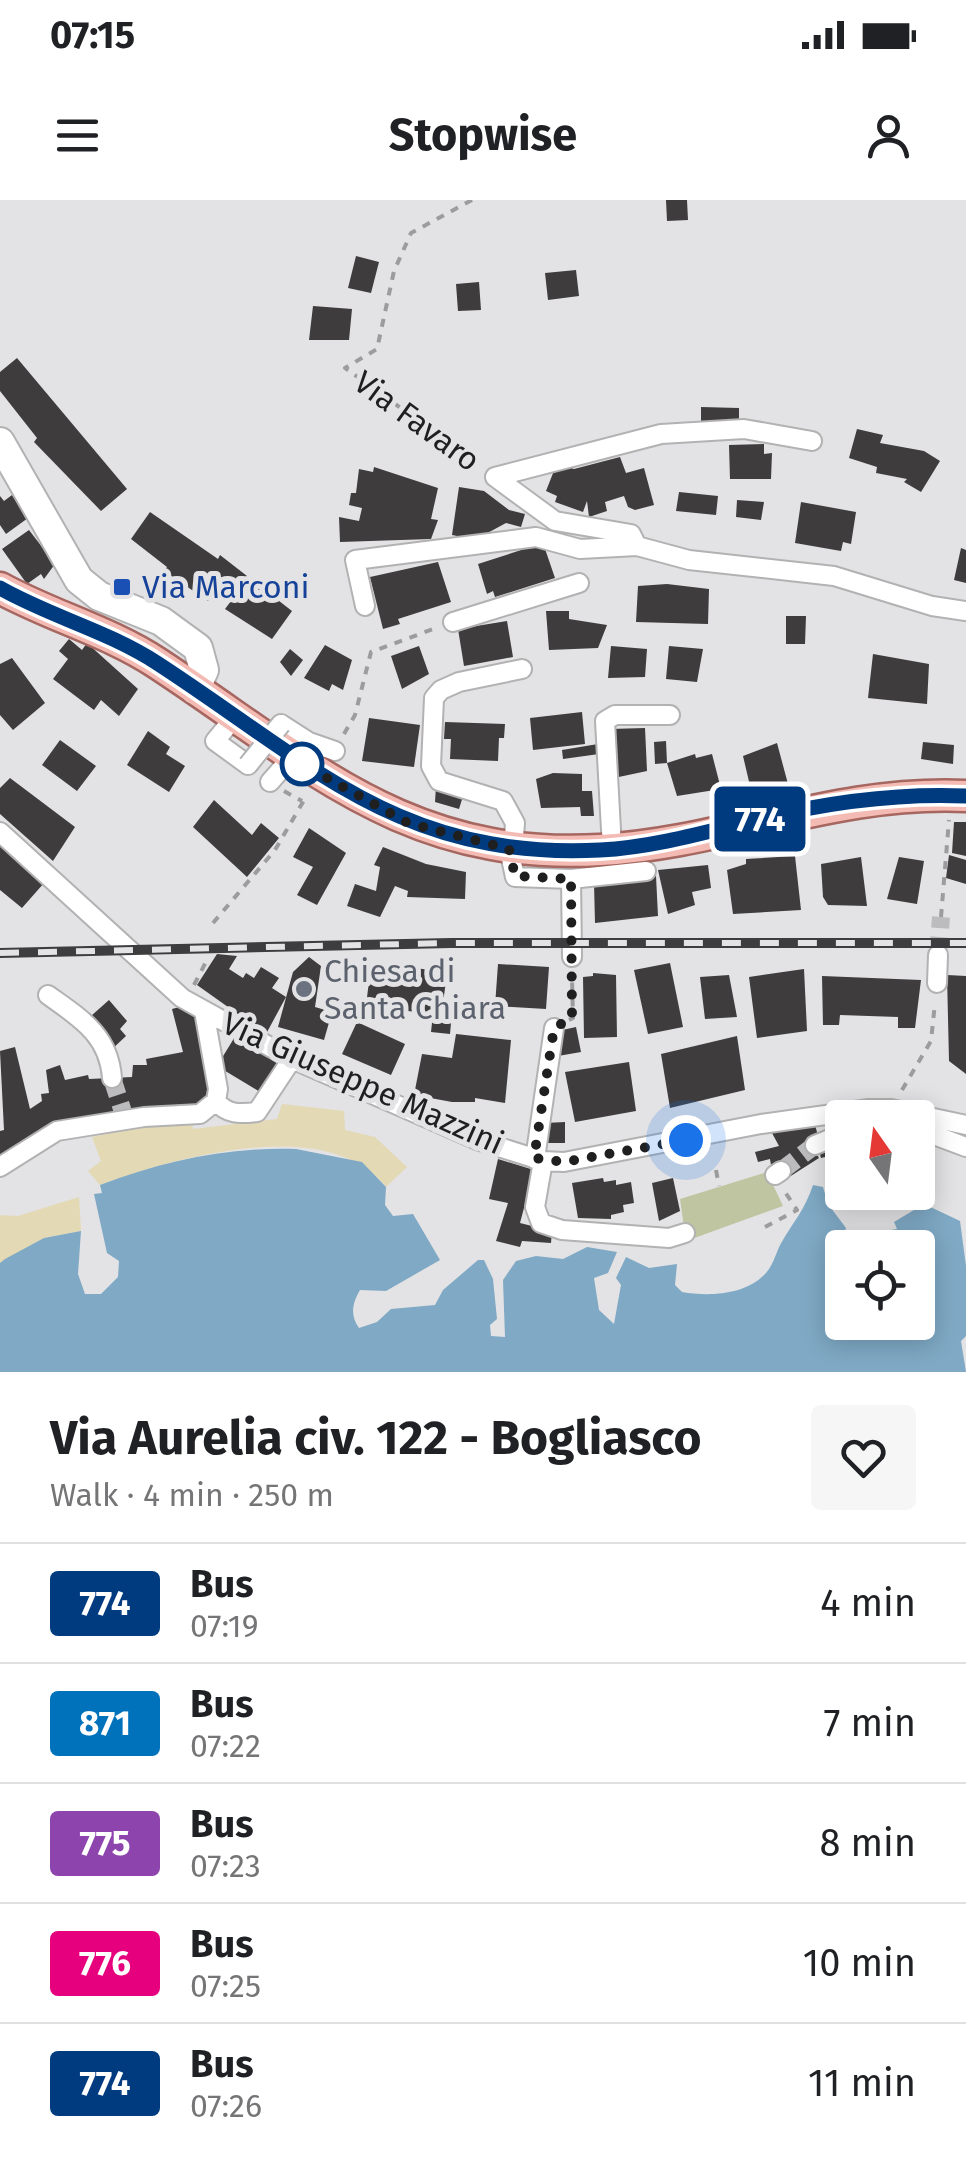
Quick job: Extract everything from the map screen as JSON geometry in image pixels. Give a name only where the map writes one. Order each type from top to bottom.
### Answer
[{"type":"main road","points":[[10,594],[120,641],[291,758],[408,823],[511,849],[612,848],[669,842],[852,800],[959,796]]},
{"type":"street","points":[[495,477],[662,434],[744,430],[812,441]]},
{"type":"street","points":[[0,442],[79,580],[100,596],[161,621],[198,648],[204,670],[195,690]]},
{"type":"street","name":"Via Favaro","points":[[495,477],[556,521],[631,534],[641,547]]},
{"type":"street","points":[[366,606],[355,560],[536,537],[580,549],[641,547],[688,560],[834,576],[932,606],[966,611]]},
{"type":"street","points":[[452,622],[579,583]]},
{"type":"street","points":[[522,669],[459,682],[434,698],[432,766],[440,781],[503,801],[516,822],[511,849],[515,876],[571,879],[646,871]]},
{"type":"street","points":[[612,848],[605,721],[614,715],[670,715]]},
{"type":"street","points":[[234,718],[215,741],[248,765],[281,724],[334,751]]},
{"type":"street","points":[[270,782],[291,758]]},
{"type":"street","name":"Via Giuseppe Mazzini","points":[[0,832],[182,998],[292,1058],[477,1140],[539,1160],[564,1162],[761,1124],[825,1117]]},
{"type":"street","points":[[571,879],[572,957]]},
{"type":"street","points":[[937,983],[938,955]]},
{"type":"street","points":[[48,994],[100,1038],[110,1056],[112,1078]]},
{"type":"street","points":[[0,1167],[57,1132],[125,1118],[200,1114],[216,1101],[218,1089],[204,1011]]},
{"type":"street","points":[[554,1028],[539,1160],[536,1207],[541,1223],[562,1230],[669,1238],[686,1233]]},
{"type":"street","points":[[216,1101],[222,1110],[257,1112],[292,1058]]},
{"type":"street","name":"Via Giuseppe Mazzini","points":[[935,1119],[966,1126]]},
{"type":"street","points":[[935,1135],[966,1146]]},
{"type":"street","points":[[816,1145],[825,1141]]},
{"type":"path","name":"Via Favaro","points":[[472,200],[411,233],[394,271],[378,349],[344,368],[495,477]]},
{"type":"path","points":[[334,751],[355,715],[371,652],[452,622]]},
{"type":"path","points":[[941,917],[959,796]]},
{"type":"path","points":[[213,923],[274,850],[302,801]]},
{"type":"path","points":[[554,1028],[572,1018],[572,957]]},
{"type":"path","points":[[182,998],[201,976],[208,958]]},
{"type":"path","points":[[896,1100],[931,1041],[937,983]]},
{"type":"path","points":[[716,1170],[720,1186]]},
{"type":"path","points":[[765,1227],[797,1210],[789,1201],[778,1173]]},
{"type":"green space","points":[[767,1172],[783,1206],[686,1241],[680,1199]]},
{"type":"sand","points":[[282,1104],[344,1111],[345,1130],[375,1137],[407,1167],[386,1187],[360,1165],[327,1152],[289,1147],[207,1154],[100,1185],[88,1171],[101,1161],[92,1137],[191,1117],[193,1129],[277,1119]]},
{"type":"sand","points":[[79,1197],[81,1231],[44,1238],[0,1263],[0,1215],[18,1216]]},
{"type":"water","points":[[296,1149],[362,1162],[386,1187],[385,1205],[393,1216],[413,1214],[440,1260],[386,1291],[360,1290],[353,1309],[359,1328],[377,1322],[391,1309],[435,1305],[443,1290],[478,1260],[484,1260],[493,1279],[497,1319],[490,1325],[491,1336],[505,1337],[503,1280],[516,1261],[536,1256],[563,1259],[587,1247],[617,1252],[608,1273],[594,1278],[599,1310],[614,1324],[621,1285],[616,1278],[626,1257],[649,1268],[677,1264],[675,1285],[682,1292],[705,1294],[741,1289],[769,1269],[813,1185],[823,1187],[825,1210],[832,1210],[846,1228],[825,1230],[825,1340],[935,1340],[935,1230],[891,1230],[897,1229],[894,1222],[914,1210],[935,1209],[960,1221],[966,1266],[966,1336],[961,1341],[966,1372],[0,1372],[0,1263],[44,1238],[81,1231],[78,1274],[85,1294],[101,1294],[118,1277],[119,1261],[107,1253],[94,1194],[102,1193],[100,1185],[196,1157],[245,1150]]},
{"type":"building","points":[[666,200],[687,200],[688,220],[667,221]]},
{"type":"building","points":[[356,256],[379,262],[371,293],[348,288]]},
{"type":"building","points":[[576,270],[579,296],[548,300],[545,273]]},
{"type":"building","points":[[479,282],[481,310],[458,311],[456,284]]},
{"type":"building","points":[[313,306],[352,309],[349,340],[309,340]]},
{"type":"building","points":[[17,358],[127,489],[101,511],[34,442],[37,438],[0,391],[0,372]]},
{"type":"building","points":[[701,407],[739,408],[739,427],[701,426]]},
{"type":"building","points":[[857,429],[883,435],[880,443],[924,451],[940,461],[921,492],[904,482],[907,479],[876,473],[877,467],[849,458]]},
{"type":"building","points":[[764,444],[764,454],[772,453],[771,479],[730,479],[729,445]]},
{"type":"building","points":[[620,457],[626,473],[644,468],[654,505],[635,510],[628,507],[624,496],[605,502],[607,511],[589,517],[587,501],[583,512],[555,502],[557,496],[546,491],[557,463],[574,469]]},
{"type":"building","points":[[374,467],[438,488],[431,519],[438,520],[431,539],[340,542],[339,517],[359,521],[362,508],[349,505],[351,493],[356,493],[359,469],[373,472]]},
{"type":"building","points":[[459,487],[484,491],[509,510],[525,514],[521,527],[506,523],[482,536],[473,534],[473,539],[452,535]]},
{"type":"building","points":[[679,492],[718,496],[716,515],[676,511]]},
{"type":"building","points":[[12,495],[28,518],[6,534],[0,525],[0,496],[4,501]]},
{"type":"building","points":[[737,500],[764,502],[761,520],[736,517]]},
{"type":"building","points":[[801,502],[856,512],[851,544],[843,542],[841,551],[795,543]]},
{"type":"building","points":[[150,512],[218,559],[220,555],[292,611],[272,639],[225,609],[231,601],[216,590],[208,601],[164,571],[167,567],[131,539]]},
{"type":"building","points":[[29,530],[55,564],[44,579],[41,574],[27,584],[2,549]]},
{"type":"building","points":[[543,543],[555,578],[495,597],[493,591],[487,594],[478,564]]},
{"type":"building","points":[[961,548],[966,550],[966,583],[954,580]]},
{"type":"building","points":[[438,562],[451,602],[398,619],[400,624],[383,629],[370,577]]},
{"type":"building","points":[[667,584],[709,589],[708,624],[636,622],[638,586]]},
{"type":"building","points":[[546,611],[569,611],[569,619],[607,625],[598,648],[549,650]]},
{"type":"building","points":[[786,616],[806,616],[805,644],[786,644]]},
{"type":"building","points":[[507,621],[513,657],[464,666],[458,629]]},
{"type":"building","points":[[69,639],[82,650],[87,643],[138,689],[119,716],[101,700],[94,710],[53,679],[68,659],[59,651]]},
{"type":"building","points":[[325,645],[352,660],[343,690],[332,684],[329,691],[304,678]]},
{"type":"building","points":[[419,646],[429,674],[402,689],[391,656]]},
{"type":"building","points":[[611,646],[647,649],[645,677],[608,678]]},
{"type":"building","points":[[669,646],[703,649],[697,682],[666,679]]},
{"type":"building","points":[[290,649],[303,660],[291,676],[280,662]]},
{"type":"building","points":[[873,654],[929,664],[927,704],[868,698]]},
{"type":"building","points":[[12,658],[45,703],[13,730],[0,715],[0,664]]},
{"type":"building","points":[[582,712],[585,744],[533,750],[530,718]]},
{"type":"building","points":[[369,718],[420,725],[414,767],[362,761]]},
{"type":"building","points":[[445,722],[505,724],[504,738],[499,738],[498,761],[450,759],[451,739],[444,739]]},
{"type":"building","points":[[645,728],[647,771],[614,778],[610,729]]},
{"type":"building","points":[[148,731],[170,747],[166,754],[185,766],[169,792],[127,765]]},
{"type":"building","points":[[60,740],[96,766],[77,791],[42,765]]},
{"type":"building","points":[[666,741],[667,763],[655,764],[654,742]]},
{"type":"building","points":[[923,742],[954,745],[953,764],[921,759]]},
{"type":"building","points":[[777,743],[788,784],[751,790],[743,756]]},
{"type":"building","points":[[598,744],[599,754],[563,759],[562,750]]},
{"type":"building","points":[[695,754],[696,758],[712,754],[721,789],[677,796],[667,763]]},
{"type":"building","points":[[553,773],[582,774],[582,791],[592,791],[594,816],[581,816],[580,807],[541,808],[536,779]]},
{"type":"building","points":[[10,778],[75,827],[53,861],[0,814],[0,788]]},
{"type":"building","points":[[436,786],[464,793],[459,809],[435,802]]},
{"type":"building","points":[[214,800],[252,835],[261,823],[279,838],[247,877],[193,827]]},
{"type":"building","points":[[954,822],[966,822],[966,856],[952,853]]},
{"type":"building","points":[[309,828],[346,853],[317,905],[297,895],[313,867],[293,857]]},
{"type":"building","points":[[0,845],[44,883],[22,908],[0,890]]},
{"type":"building","points":[[383,847],[426,864],[466,872],[465,899],[407,897],[408,891],[395,886],[380,917],[347,906],[355,884],[376,891],[380,867],[374,865]]},
{"type":"building","points":[[949,855],[966,860],[966,884],[946,878]]},
{"type":"building","points":[[795,856],[801,910],[733,914],[727,870],[746,864],[746,859]]},
{"type":"building","points":[[861,857],[867,906],[828,905],[823,897],[821,864]]},
{"type":"building","points":[[899,857],[924,861],[917,904],[887,899]]},
{"type":"building","points":[[708,865],[711,888],[692,892],[695,905],[668,914],[658,870]]},
{"type":"building","points":[[656,876],[658,916],[595,923],[594,883]]},
{"type":"building","points":[[217,954],[237,956],[229,969],[243,978],[246,973],[254,978],[261,967],[279,978],[272,988],[286,997],[266,1034],[197,985]]},
{"type":"building","name":"Chiesa di Santa Chiara","points":[[309,957],[321,966],[315,1007],[332,1012],[324,1040],[278,1027],[293,972]]},
{"type":"building","points":[[670,963],[683,1027],[648,1034],[634,970]]},
{"type":"building","points":[[371,964],[447,973],[442,1011],[452,1012],[450,1034],[431,1032],[433,1014],[366,1006]]},
{"type":"building","points":[[498,964],[549,967],[546,1009],[495,1006]]},
{"type":"building","points":[[804,969],[807,1031],[757,1038],[749,977]]},
{"type":"building","points":[[593,973],[616,975],[617,1037],[584,1038],[583,977]]},
{"type":"building","points":[[729,975],[737,1017],[705,1019],[700,977]]},
{"type":"building","points":[[947,975],[966,976],[966,1074],[949,1061]]},
{"type":"building","points":[[822,976],[921,980],[915,1028],[898,1028],[898,1017],[840,1015],[839,1025],[823,1025]]},
{"type":"building","points":[[109,1000],[127,1021],[120,1029],[126,1036],[109,1052],[103,1041],[109,1036],[91,1016]]},
{"type":"building","points":[[192,1007],[214,1088],[190,1111],[138,1113],[17,1151],[0,1160],[0,1131],[4,1130],[0,1051],[15,1047],[30,1109],[42,1101],[41,1094],[49,1093],[46,1070],[60,1065],[65,1080],[88,1075],[89,1079],[132,1077],[133,1065],[147,1065],[146,1059],[183,1052],[172,1009]]},
{"type":"building","points":[[357,1022],[405,1044],[391,1075],[342,1054]]},
{"type":"building","points":[[576,1027],[581,1052],[558,1056],[558,1031]]},
{"type":"building","points":[[456,1034],[511,1040],[505,1103],[475,1098],[475,1102],[452,1102],[414,1095],[422,1054],[452,1058]]},
{"type":"building","points":[[236,1035],[279,1061],[260,1092],[217,1066]]},
{"type":"building","points":[[737,1036],[745,1090],[670,1108],[661,1054]]},
{"type":"building","points":[[629,1062],[636,1111],[575,1122],[565,1072]]},
{"type":"building","points":[[565,1122],[565,1143],[539,1143],[545,1123]]},
{"type":"building","points":[[815,1125],[819,1139],[811,1144],[819,1158],[786,1179],[779,1165],[771,1165],[770,1159],[758,1162],[755,1152],[779,1146],[772,1133]]},
{"type":"building","points":[[825,1145],[825,1157],[821,1158],[818,1147]]},
{"type":"building","points":[[498,1159],[534,1170],[520,1223],[552,1231],[551,1243],[522,1241],[520,1247],[496,1241],[508,1203],[489,1199]]},
{"type":"building","points":[[603,1178],[604,1182],[616,1180],[616,1185],[631,1182],[634,1203],[623,1205],[624,1212],[611,1215],[611,1219],[578,1218],[572,1183]]},
{"type":"building","points":[[673,1178],[680,1211],[659,1221],[652,1183]]},
{"type":"tunnel","points":[[938,955],[941,917]]},
{"type":"tunnel","points":[[112,1078],[124,1115]]},
{"type":"tunnel","points":[[781,1171],[815,1145]]},
{"type":"railway","points":[[0,953],[451,943],[966,943]]},
{"type":"bus line","name":"774","points":[[0,588],[120,641],[291,758],[386,812],[467,841],[509,849],[600,850],[669,842],[852,800],[908,795],[966,796]]},
{"type":"place","name":"Via Marconi","points":[[122,587]]},
{"type":"place","name":"Chiesa di Santa Chiara","points":[[304,989]]},
{"type":"route","points":[[302,764],[291,758],[408,823],[509,849],[515,876],[571,879],[572,1018],[554,1028],[534,1158],[564,1162],[686,1140]]}]
